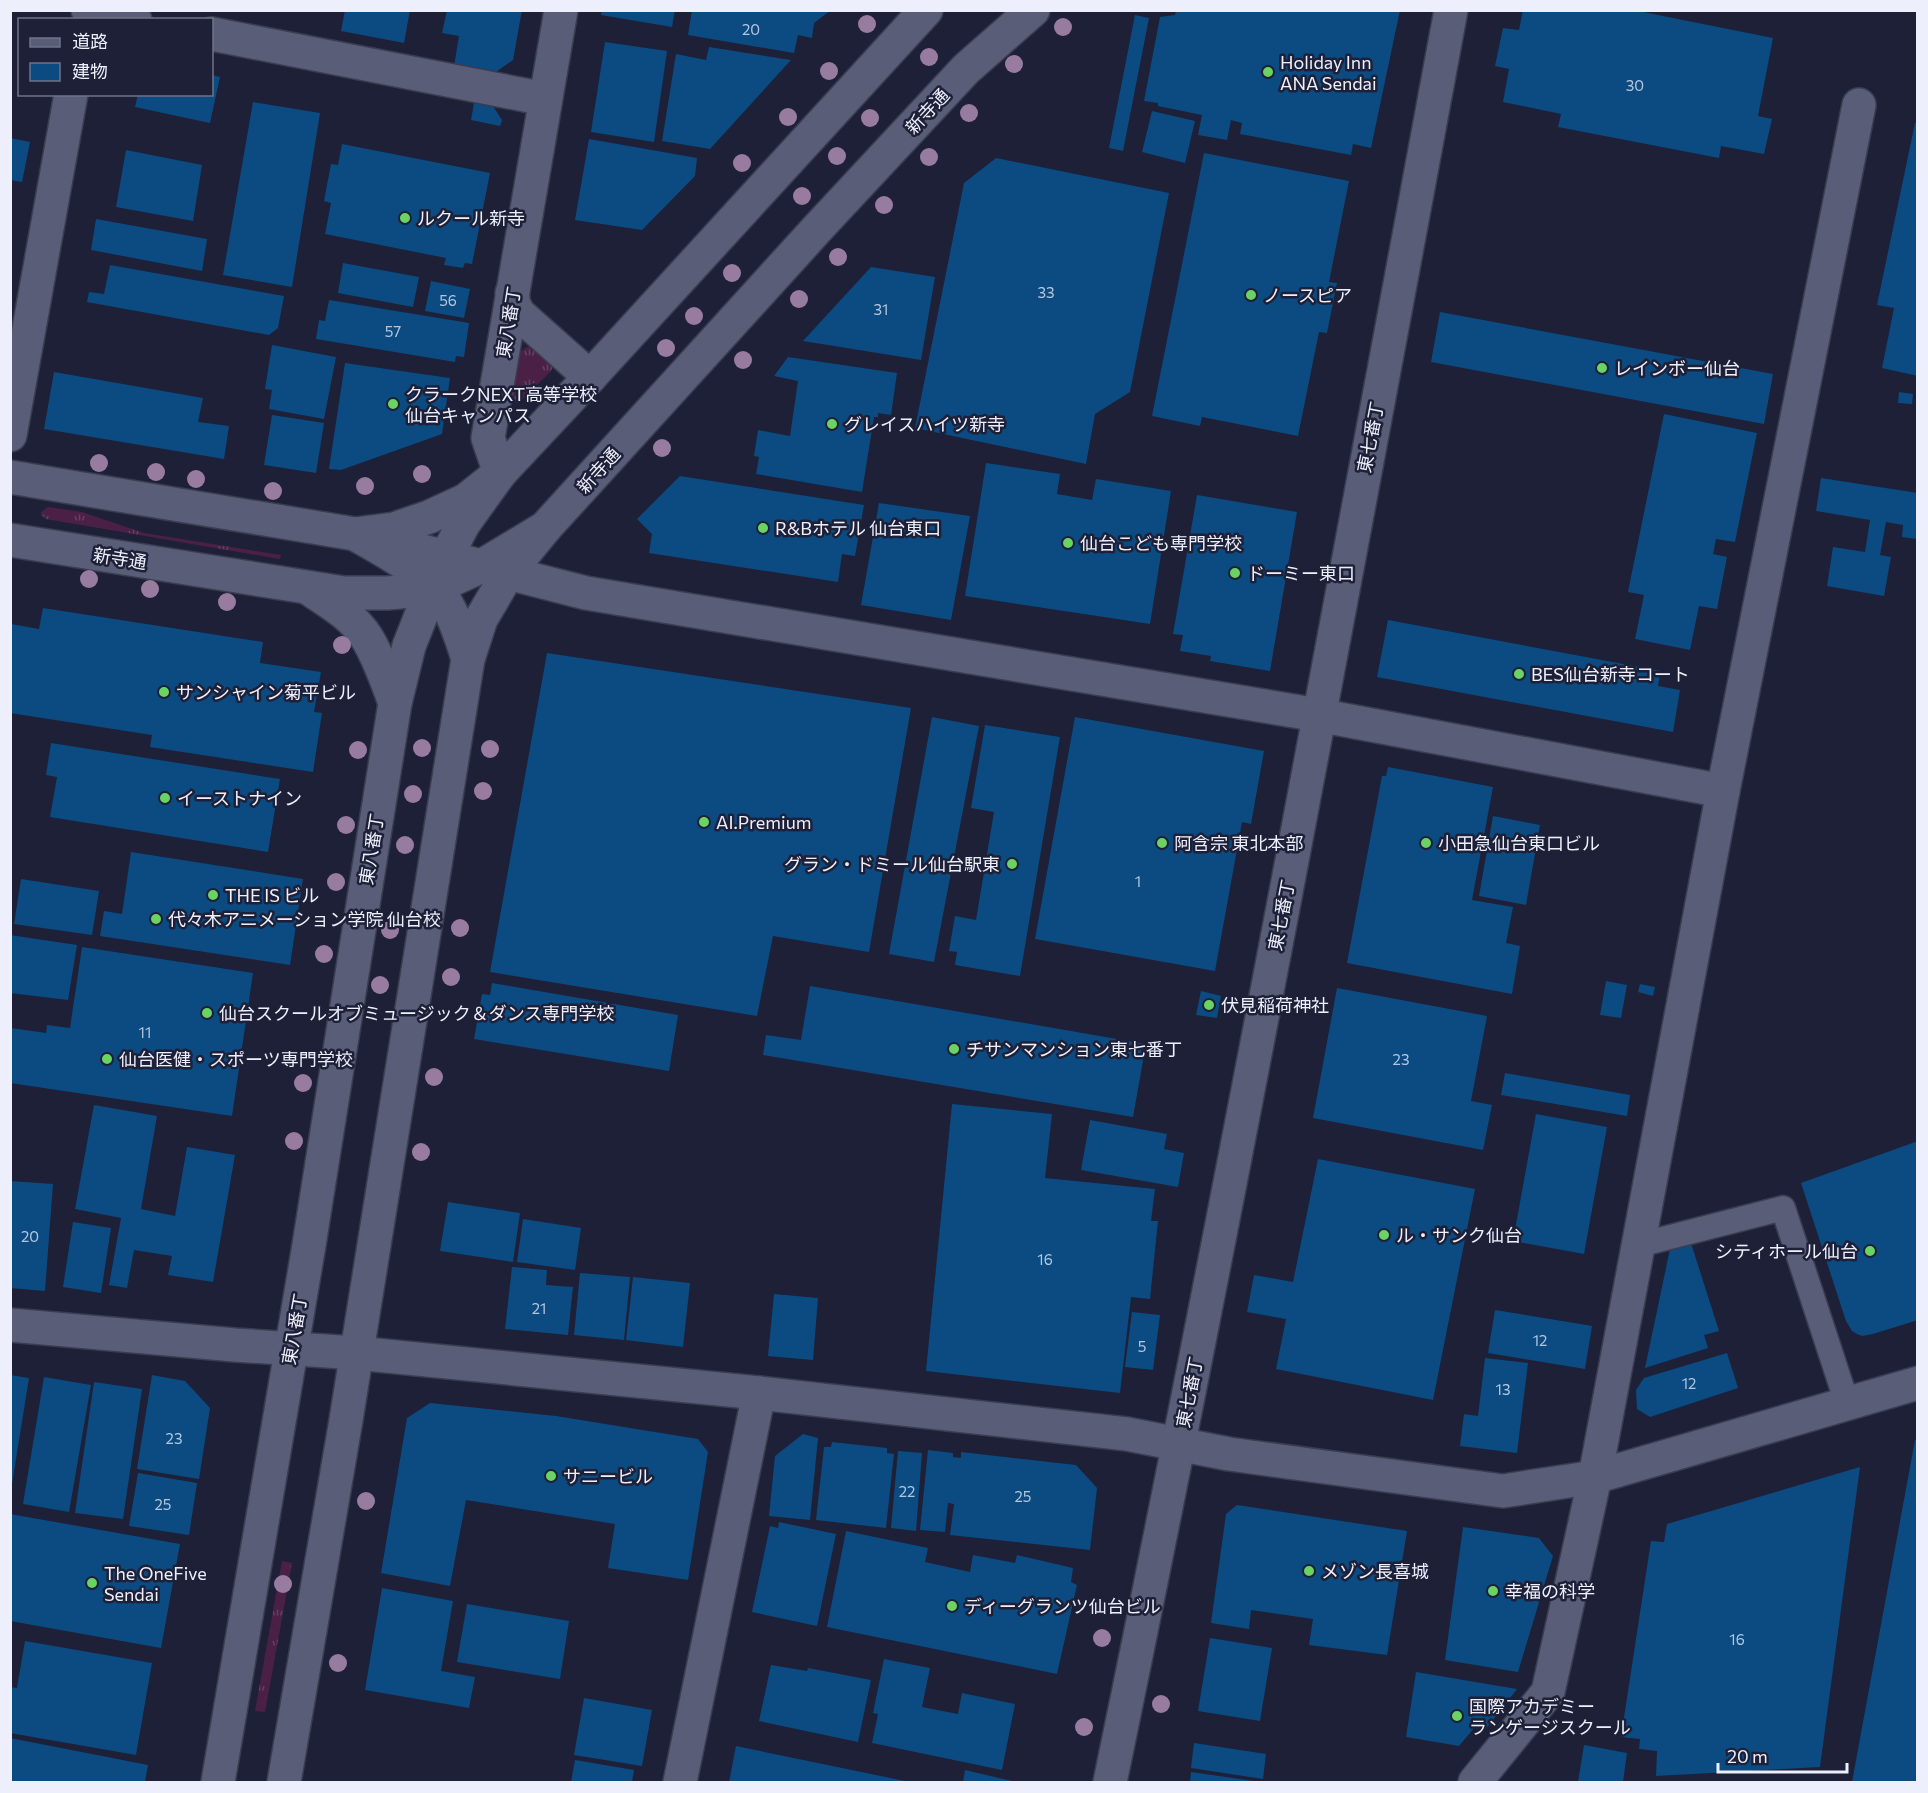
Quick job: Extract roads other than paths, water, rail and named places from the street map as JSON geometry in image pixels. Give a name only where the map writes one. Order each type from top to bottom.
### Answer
[{"type":"street","points":[[87,10],[125,18]]},
{"type":"street","name":"東八番丁","points":[[218,1782],[309,1245],[395,703],[409,646],[445,557],[464,523],[500,473],[488,438],[561,10]]},
{"type":"street","points":[[355,534],[394,530],[429,517],[466,500],[500,473],[926,10]]},
{"type":"street","name":"新寺通","points":[[10,540],[355,593],[432,589],[495,569],[545,528],[958,78],[1033,10]]},
{"type":"street","name":"東七番丁","points":[[1110,1782],[1179,1444],[1451,10]]},
{"type":"street","points":[[213,34],[545,99]]},
{"type":"street","points":[[10,435],[71,96]]},
{"type":"street","points":[[1475,1782],[1548,1692],[1595,1477],[1723,791],[1859,105]]},
{"type":"street","points":[[512,293],[514,305],[519,314],[590,377]]},
{"type":"street","points":[[10,477],[355,534],[586,593],[1318,715],[1723,791]]},
{"type":"street","points":[[355,534],[392,554],[417,572],[445,602],[459,630],[468,659]]},
{"type":"street","points":[[284,1782],[468,659],[495,569]]},
{"type":"street","points":[[306,587],[351,618],[366,637],[395,703]]},
{"type":"street","points":[[10,1325],[356,1353],[759,1393],[1127,1434],[1229,1454],[1503,1491],[1595,1477],[1917,1383]]},
{"type":"street","points":[[680,1782],[759,1393]]},
{"type":"lane","points":[[1639,1245],[1783,1208],[1847,1403]]},
{"type":"place","name":"Holiday Inn ANA Sendai","points":[[1268,72]]},
{"type":"place","name":"ルクール新寺","points":[[405,218]]},
{"type":"place","name":"ノースピア","points":[[1251,295]]},
{"type":"place","name":"レインボー仙台","points":[[1602,368]]},
{"type":"place","name":"クラークNEXT高等学校 仙台キャンパス","points":[[393,404]]},
{"type":"place","name":"グレイスハイツ新寺","points":[[832,424]]},
{"type":"place","name":"R&Bホテル 仙台東口","points":[[763,528]]},
{"type":"place","name":"仙台こども専門学校","points":[[1068,543]]},
{"type":"place","name":"ドーミー東口","points":[[1235,573]]},
{"type":"place","name":"BES仙台新寺コート","points":[[1519,674]]},
{"type":"place","name":"サンシャイン菊平ビル","points":[[164,692]]},
{"type":"place","name":"イーストナイン","points":[[165,798]]},
{"type":"place","name":"AI.Premium","points":[[704,822]]},
{"type":"place","name":"阿含宗 東北本部","points":[[1162,843]]},
{"type":"place","name":"小田急仙台東口ビル","points":[[1426,843]]},
{"type":"place","name":"グラン・ドミール仙台駅東","points":[[1012,864]]},
{"type":"place","name":"THE IS ビル","points":[[213,895]]},
{"type":"place","name":"代々木アニメーション学院 仙台校","points":[[156,919]]},
{"type":"place","name":"伏見稲荷神社","points":[[1209,1005]]},
{"type":"place","name":"仙台スクールオブミュージック＆ダンス専門学校","points":[[207,1013]]},
{"type":"place","name":"チサンマンション東七番丁","points":[[954,1049]]},
{"type":"place","name":"仙台医健・スポーツ専門学校","points":[[107,1059]]},
{"type":"place","name":"ル・サンク仙台","points":[[1384,1235]]},
{"type":"place","name":"シティホール仙台","points":[[1870,1251]]},
{"type":"place","name":"サニービル","points":[[551,1476]]},
{"type":"place","name":"メゾン長喜城","points":[[1309,1571]]},
{"type":"place","name":"The OneFive Sendai","points":[[92,1583]]},
{"type":"place","name":"幸福の科学","points":[[1493,1591]]},
{"type":"place","name":"ディーグランツ仙台ビル","points":[[952,1606]]},
{"type":"place","name":"国際アカデミー ランゲージスクール","points":[[1457,1716]]}]
